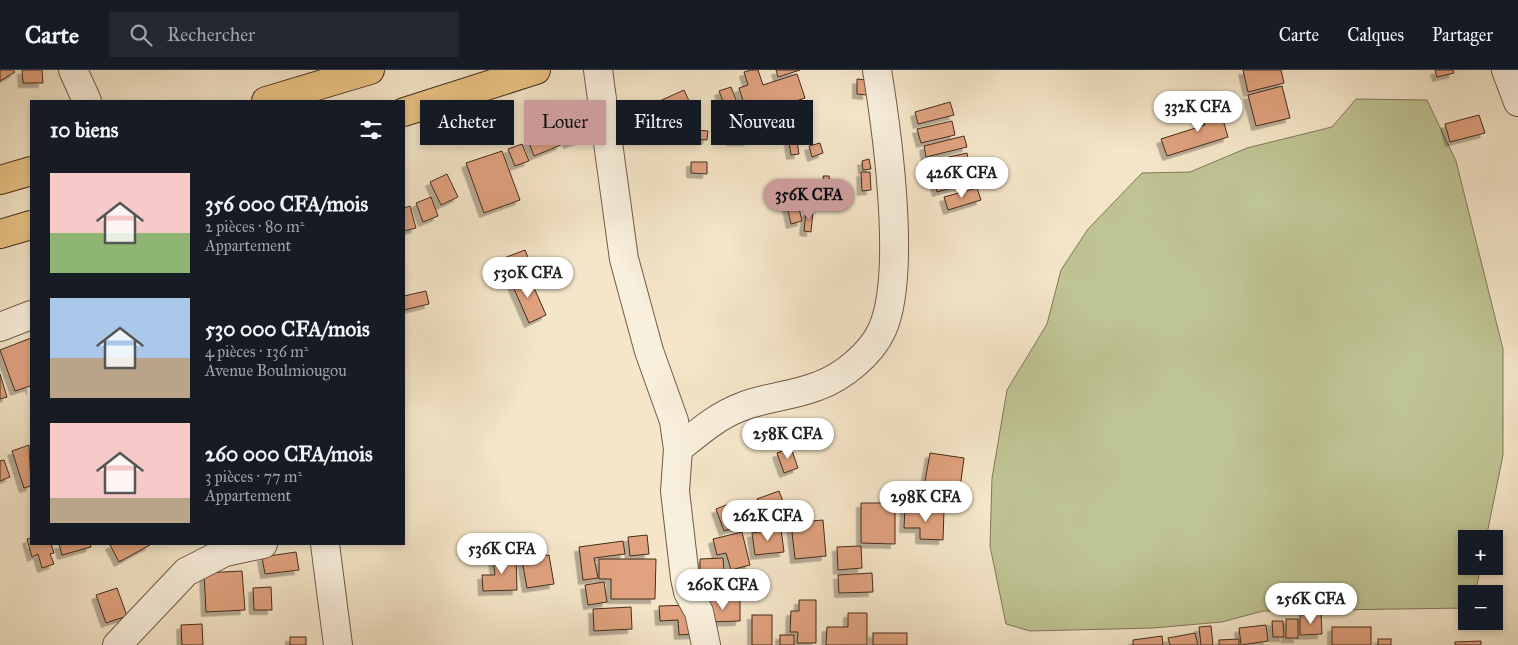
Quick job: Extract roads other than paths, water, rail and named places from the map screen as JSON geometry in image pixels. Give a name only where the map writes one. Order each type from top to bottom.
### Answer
[{"type":"highway","points":[[269,100],[370,70]]},
{"type":"highway","points":[[405,112],[536,70]]},
{"type":"highway","points":[[0,180],[30,171]]},
{"type":"highway","points":[[0,234],[30,225]]},
{"type":"street","points":[[73,70],[87,100]]},
{"type":"street","points":[[598,70],[624,259],[646,342],[674,421],[678,449],[675,491],[684,570],[688,592],[699,612],[706,645]]},
{"type":"street","points":[[678,449],[711,423],[740,407],[818,386],[843,373],[870,350],[882,330],[890,302],[894,252],[891,196],[877,70]]},
{"type":"street","points":[[1506,70],[1518,102]]},
{"type":"street","points":[[0,327],[30,315]]},
{"type":"street","points":[[117,645],[186,572],[225,552],[258,545]]},
{"type":"street","points":[[326,545],[338,645]]}]
